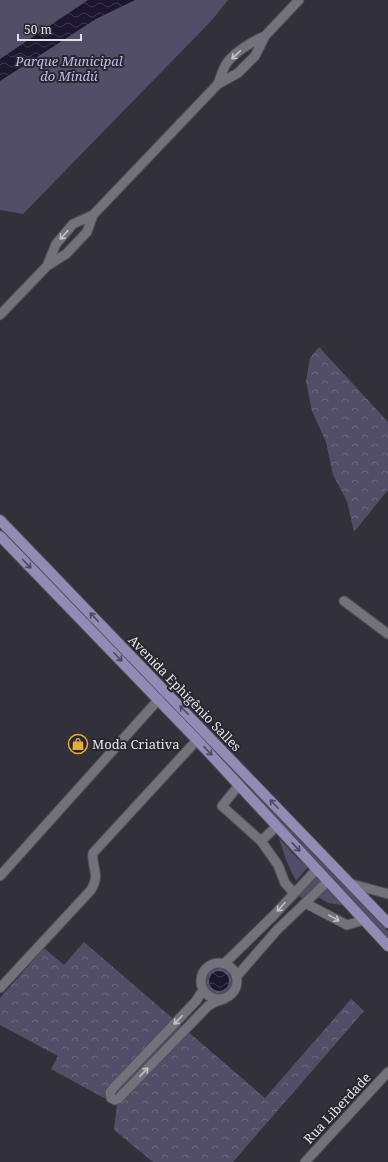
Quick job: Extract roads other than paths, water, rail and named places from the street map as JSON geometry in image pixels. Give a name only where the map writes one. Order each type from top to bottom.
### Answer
[{"type":"main road","name":"Avenida Ephigênio Salles","points":[[0,520],[352,884],[388,924]]},
{"type":"main road","name":"Avenida Ephigênio Salles","points":[[0,536],[159,699],[388,946]]},
{"type":"street","points":[[0,315],[47,266],[66,254],[86,232],[93,215],[218,84],[238,74],[255,56],[265,36],[299,0]]},
{"type":"street","points":[[218,84],[224,67],[228,62],[247,44],[265,36]]},
{"type":"street","points":[[47,266],[56,244],[73,224],[93,215]]},
{"type":"street","points":[[344,601],[388,634]]},
{"type":"street","points":[[0,876],[159,699]]},
{"type":"street","name":"Avenida Ephigênio Salles","points":[[0,988],[90,890],[96,877],[93,854],[197,740]]},
{"type":"street","points":[[240,785],[222,806],[261,841],[278,865],[285,883],[294,892]]},
{"type":"street","points":[[261,841],[277,826]]},
{"type":"street","points":[[224,964],[270,919],[317,869]]},
{"type":"street","points":[[237,976],[276,930],[328,881]]},
{"type":"street","points":[[352,884],[388,894]]},
{"type":"street","points":[[305,903],[347,925],[364,920]]},
{"type":"street","points":[[203,990],[196,1001],[110,1092],[111,1098],[115,1100],[118,1099],[208,1006],[224,999],[234,993],[237,988],[237,976],[232,968],[224,964],[213,964],[204,970],[200,980],[203,990],[212,998],[224,999]]},
{"type":"street","name":"Rua Liberdade","points":[[305,1162],[388,1072]]},
{"type":"water","points":[[88,0],[135,0],[96,19],[0,81],[0,59]]},
{"type":"water","points":[[219,971],[226,974],[229,981],[226,988],[219,991],[212,988],[209,981],[212,974]]},
{"type":"place","name":"Moda Criativa","points":[[78,744]]},
{"type":"park label","name":"Parque Municipal do Mindú","points":[[69,68]]}]
